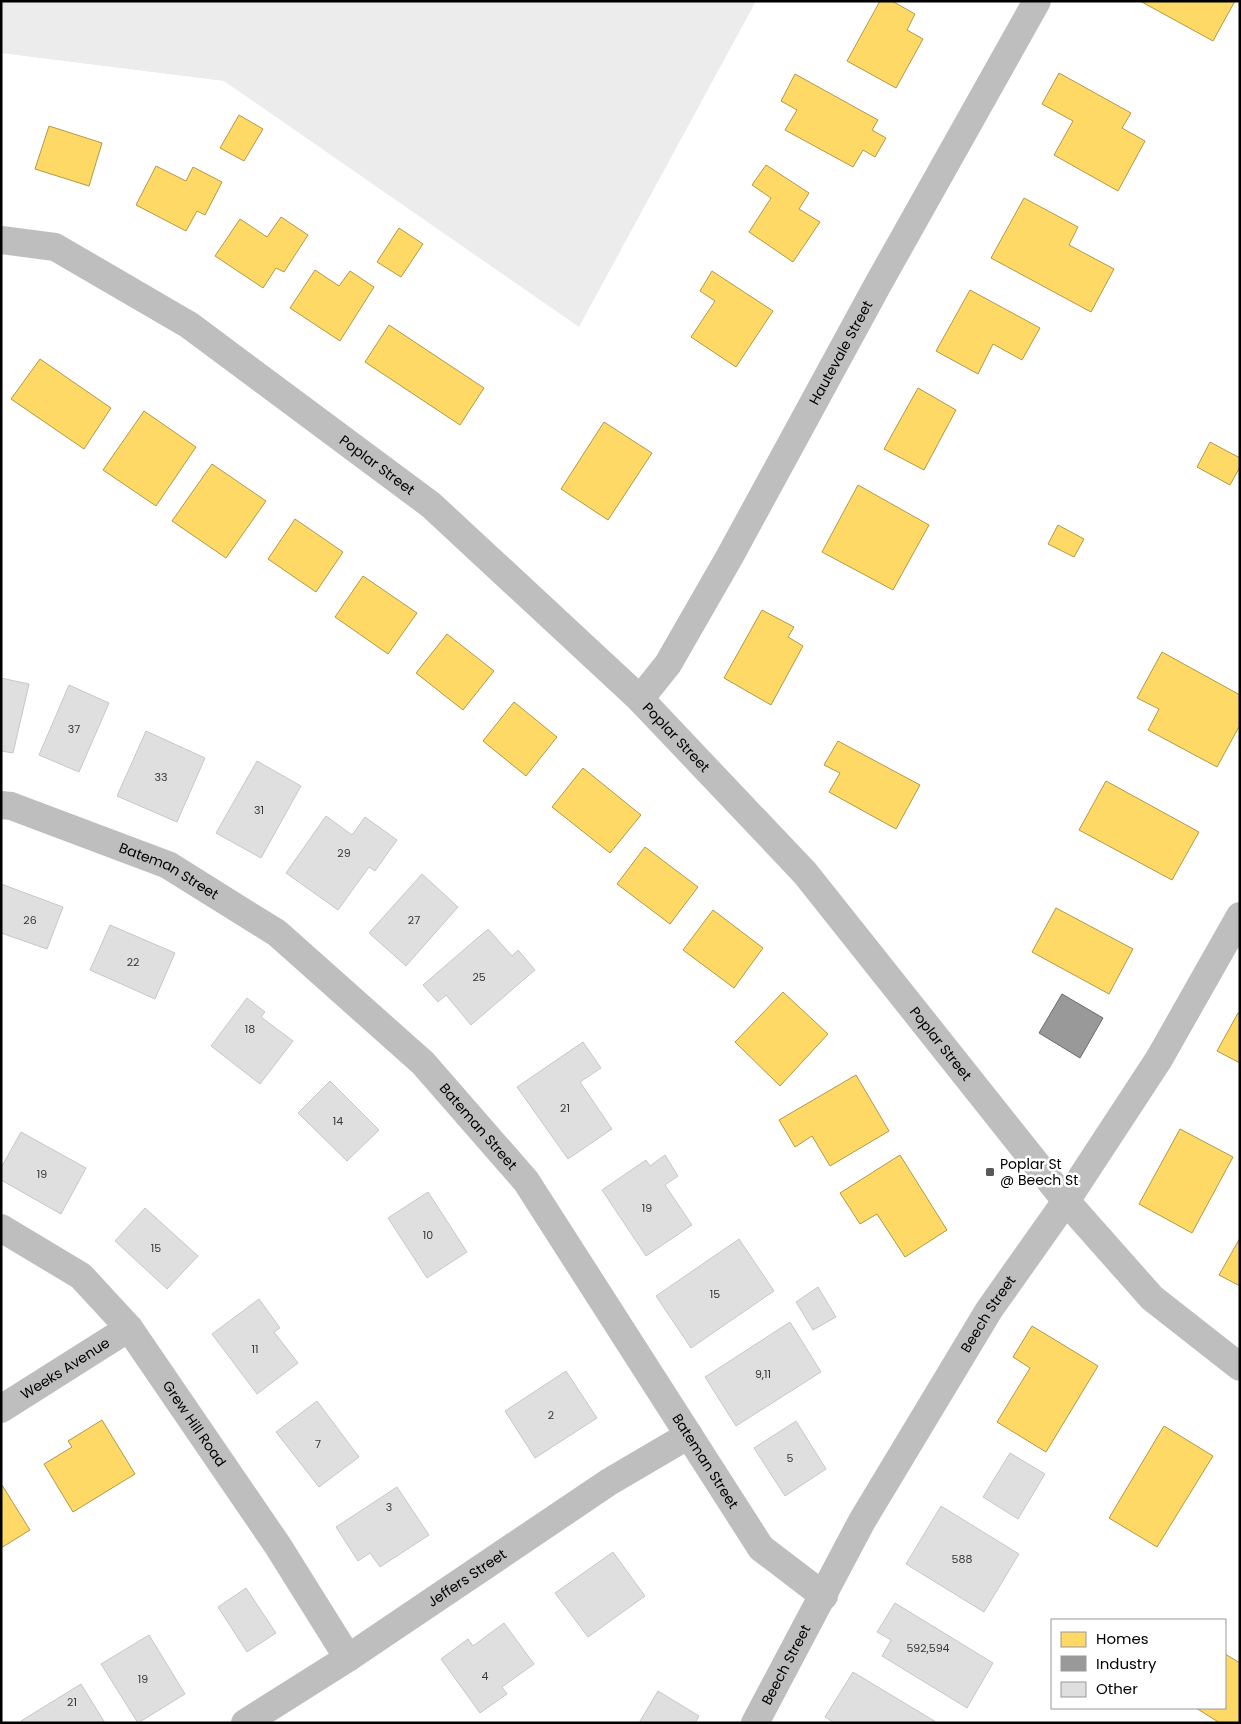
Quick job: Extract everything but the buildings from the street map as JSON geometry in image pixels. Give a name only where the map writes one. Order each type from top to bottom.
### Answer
[{"type":"street","name":"Hautevale Street","points":[[640,699],[668,664],[730,556],[882,278],[1037,1]]},
{"type":"street","name":"Poplar Street","points":[[1,240],[55,247],[189,325],[431,504],[640,699],[805,873],[1066,1201],[1152,1298],[1240,1368]]},
{"type":"street","name":"Bateman Street","points":[[1,805],[11,806],[168,864],[277,933],[423,1063],[526,1181],[761,1548],[824,1596]]},
{"type":"street","name":"Beech Street","points":[[755,1723],[824,1596],[862,1521],[989,1310],[1066,1201],[1159,1059],[1240,916]]},
{"type":"street","name":"Grew Hill Road","points":[[1,1228],[81,1276],[129,1328],[278,1546],[348,1658]]},
{"type":"street","name":"Weeks Avenue","points":[[1,1409],[129,1328]]},
{"type":"street","name":"Jeffers Street","points":[[244,1723],[348,1658],[609,1482],[689,1435]]},
{"type":"shaded area","points":[[1,1],[756,1],[579,327],[224,81],[1,53]]},
{"type":"place","name":"Poplar St @ Beech St","points":[[990,1172]]}]
